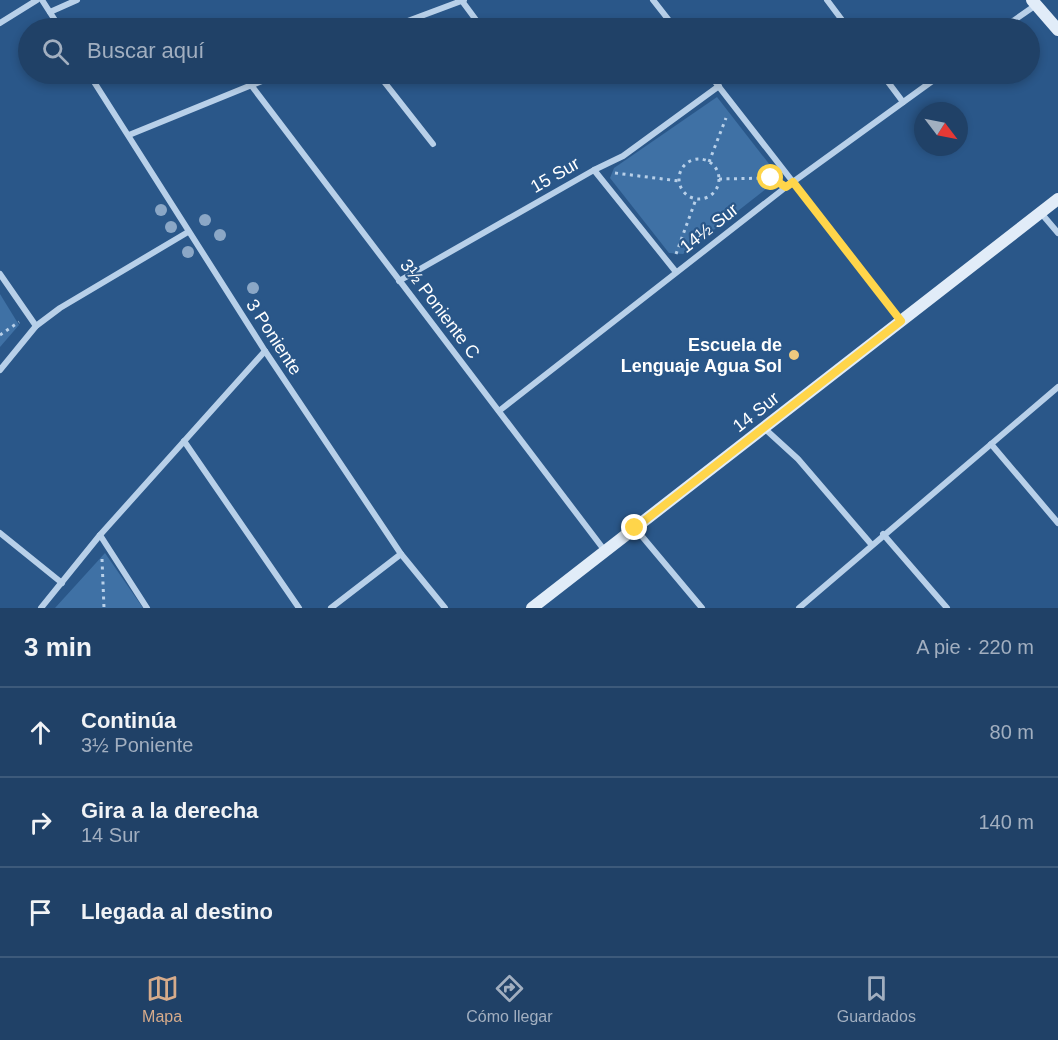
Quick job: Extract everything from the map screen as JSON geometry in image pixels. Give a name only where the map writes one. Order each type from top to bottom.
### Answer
[{"type":"street","points":[[0,23],[37,0]]},
{"type":"street","points":[[42,0],[54,18]]},
{"type":"street","points":[[50,12],[77,0]]},
{"type":"street","points":[[415,18],[463,0],[475,18]]},
{"type":"street","points":[[653,0],[667,18]]},
{"type":"street","points":[[827,0],[841,18]]},
{"type":"street","points":[[1015,18],[1034,2],[1058,30]]},
{"type":"street","name":"3 Poniente","points":[[96,84],[265,351],[401,554],[445,608]]},
{"type":"street","points":[[129,135],[256,84]]},
{"type":"street","points":[[386,84],[433,144]]},
{"type":"street","points":[[890,84],[903,102]]},
{"type":"street","name":"14½ Sur","points":[[499,411],[786,187],[928,84]]},
{"type":"street","name":"3½ Poniente C","points":[[251,86],[605,551]]},
{"type":"street","points":[[719,86],[901,321]]},
{"type":"street","name":"15 Sur","points":[[399,281],[594,170],[623,156],[719,86]]},
{"type":"street","points":[[594,170],[676,272]]},
{"type":"street","name":"14 Sur","points":[[540,606],[605,551],[1058,199]]},
{"type":"street","points":[[1041,213],[1058,233]]},
{"type":"street","points":[[0,370],[36,326],[60,308],[188,232]]},
{"type":"street","points":[[0,274],[36,326]]},
{"type":"street","points":[[41,608],[100,535],[265,351]]},
{"type":"street","points":[[798,608],[1058,387]]},
{"type":"street","points":[[764,428],[798,459],[871,544]]},
{"type":"street","points":[[184,441],[298,608]]},
{"type":"street","points":[[991,444],[1058,523]]},
{"type":"street","points":[[635,528],[702,608]]},
{"type":"street","points":[[0,533],[62,583]]},
{"type":"street","points":[[883,534],[947,608]]},
{"type":"street","points":[[100,535],[147,608]]},
{"type":"street","points":[[331,608],[401,554]]},
{"type":"path","points":[[709,162],[726,118]]},
{"type":"path","points":[[698,159],[709,162],[718,172],[719,179],[715,192],[703,199],[696,199],[684,192],[679,181],[682,168],[698,159]]},
{"type":"path","points":[[594,170],[679,181]]},
{"type":"path","points":[[719,179],[770,178],[786,187]]},
{"type":"path","points":[[676,272],[677,250],[696,199]]},
{"type":"path","points":[[0,335],[28,316]]},
{"type":"path","points":[[100,535],[104,608]]},
{"type":"shaded area","points":[[717,97],[780,178],[683,254],[669,253],[610,178],[614,168]]},
{"type":"shaded area","points":[[0,294],[19,325],[0,347]]},
{"type":"shaded area","points":[[105,553],[143,608],[55,608]]},
{"type":"place","name":"Escuela de Lenguaje Agua Sol","points":[[794,355]]},
{"type":"route","points":[[635,528],[901,321],[793,182],[786,187],[771,178]]}]
